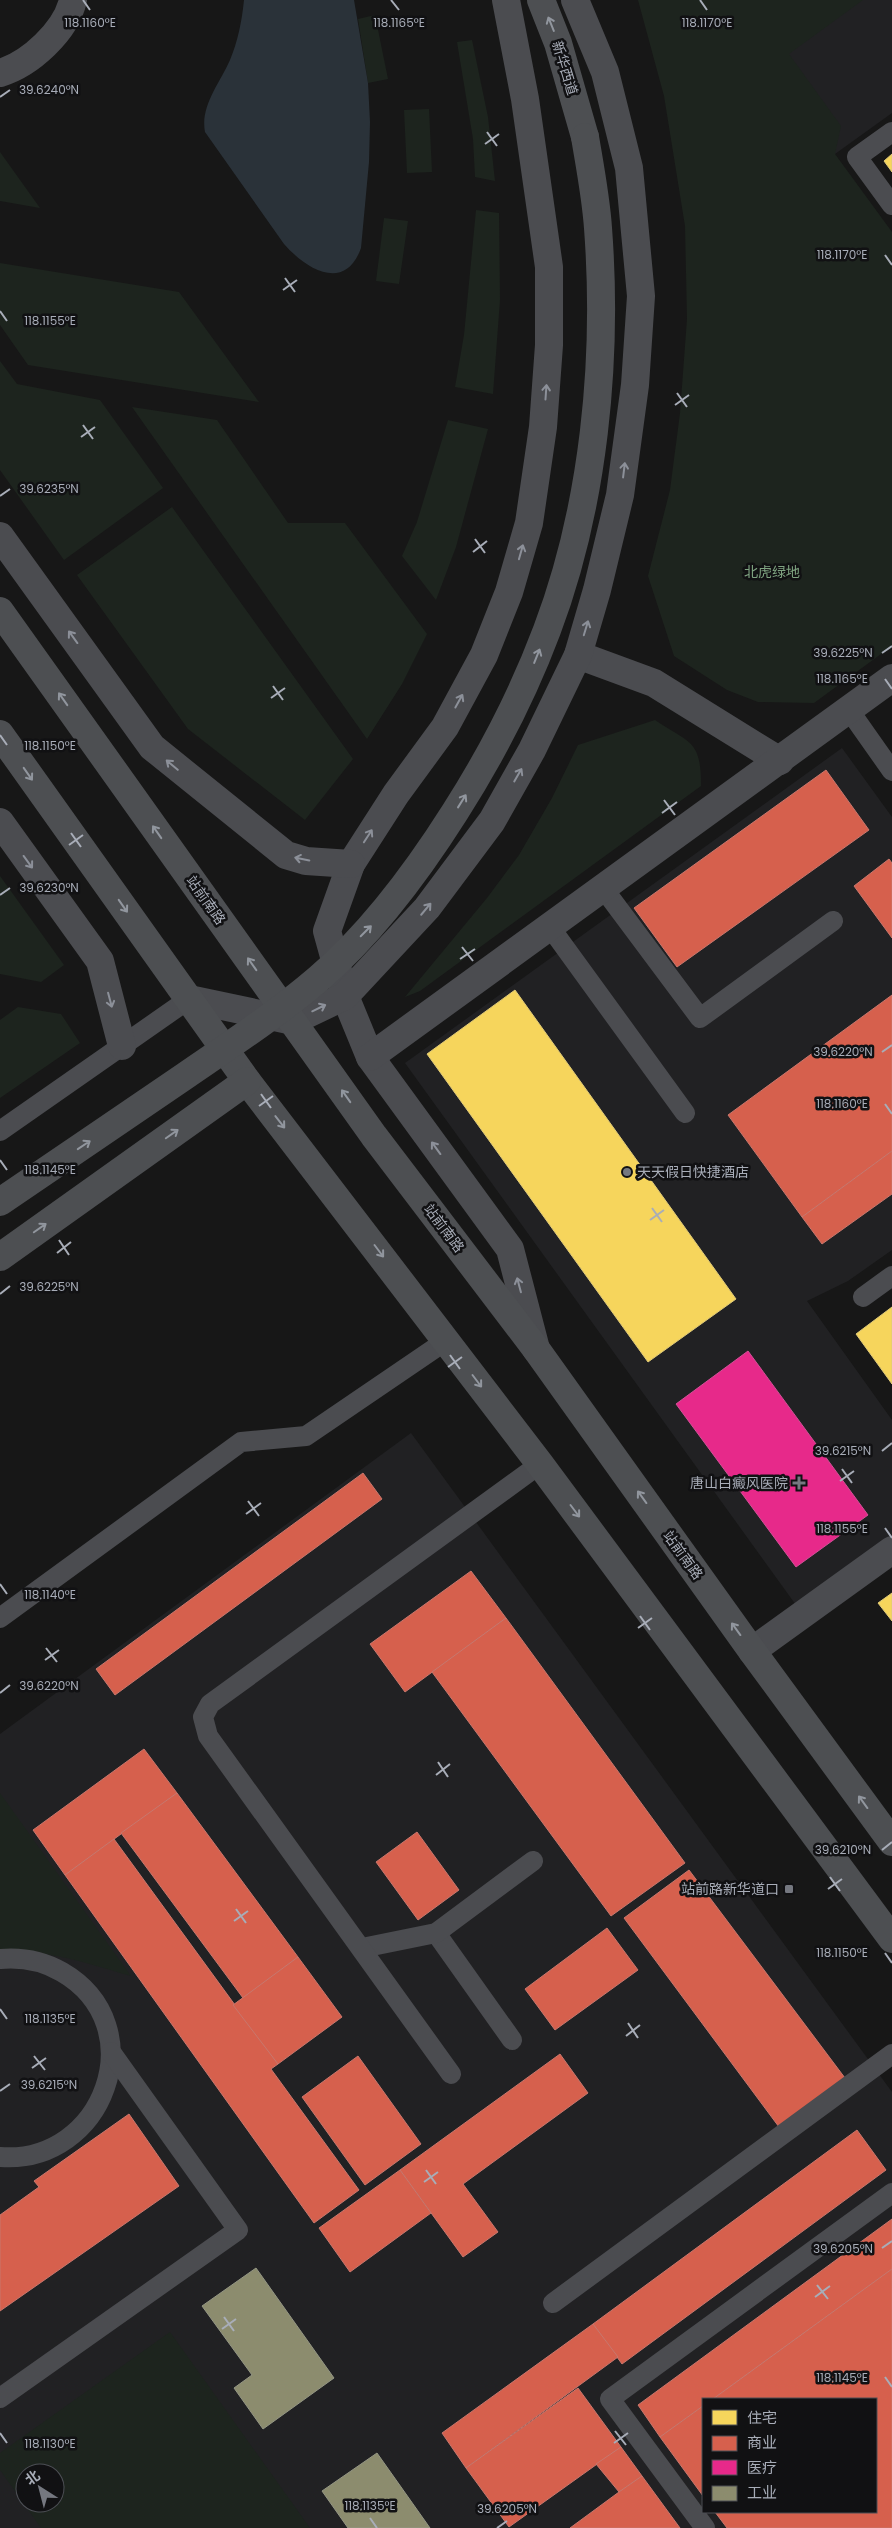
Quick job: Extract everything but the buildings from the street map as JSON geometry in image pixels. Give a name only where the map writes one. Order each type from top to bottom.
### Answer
[{"type":"main road","name":"新华西道","points":[[0,1202],[245,1035],[319,978],[376,921],[437,840],[488,760],[524,686],[548,628],[573,547],[592,448],[601,350],[598,227],[585,137],[558,42],[541,0]]},
{"type":"main road","name":"站前南路","points":[[0,611],[374,1136],[536,1349],[752,1651],[892,1842]]},
{"type":"main road","points":[[0,734],[247,1081],[540,1464],[892,1939]]},
{"type":"main road","points":[[0,1257],[247,1081]]},
{"type":"street","points":[[0,73],[13,69],[47,44],[71,8],[73,0]]},
{"type":"street","points":[[506,0],[525,99],[549,268],[549,344],[543,427],[530,523],[509,592],[484,655],[445,727],[396,794],[351,864],[327,931],[346,996],[370,1057],[510,1250],[536,1349]]},
{"type":"street","points":[[189,999],[239,1012],[292,1021],[346,996],[393,947],[440,892],[492,821],[532,750],[578,655],[597,590],[620,494],[635,385],[640,296],[629,168],[605,72],[575,0]]},
{"type":"street","points":[[0,536],[152,747],[286,855],[306,861],[351,864]]},
{"type":"street","points":[[578,655],[654,683],[780,761]]},
{"type":"street","points":[[370,1057],[892,678]]},
{"type":"street","points":[[0,822],[100,961],[122,1046]]},
{"type":"street","points":[[752,1651],[892,1550]]},
{"type":"lane","points":[[892,132],[857,157],[892,205]]},
{"type":"lane","points":[[849,710],[892,771]]},
{"type":"lane","points":[[603,888],[700,1018],[833,921]]},
{"type":"lane","points":[[550,927],[685,1114]]},
{"type":"lane","points":[[0,1131],[189,999]]},
{"type":"lane","points":[[862,1297],[892,1276]]},
{"type":"lane","points":[[0,1618],[241,1442],[306,1436],[446,1340]]},
{"type":"lane","points":[[451,2074],[208,1736],[203,1718],[210,1704],[540,1464]]},
{"type":"lane","points":[[362,1948],[436,1933],[533,1861]]},
{"type":"lane","points":[[436,1933],[512,2040]]},
{"type":"lane","points":[[0,1959],[31,1960],[52,1967],[71,1978],[87,1992],[99,2011],[108,2031],[111,2052],[109,2075],[103,2097],[91,2117],[76,2134],[57,2147],[35,2155],[0,2157]]},
{"type":"lane","points":[[0,2398],[238,2230],[111,2052]]},
{"type":"lane","points":[[553,2303],[892,2054]]},
{"type":"lane","points":[[705,2528],[610,2399],[892,2193]]},
{"type":"shaded area","points":[[244,0],[354,0],[368,83],[370,122],[369,162],[361,248],[354,262],[345,270],[335,273],[325,272],[303,262],[293,253],[284,244],[205,132],[205,113],[233,53]]},
{"type":"shaded area","points":[[750,0],[892,0],[892,113],[835,154]]},
{"type":"shaded area","points":[[842,748],[892,817],[892,1250],[848,1281],[807,1301],[892,1420],[892,1546],[801,1612],[405,1063]]},
{"type":"shaded area","points":[[411,1433],[892,2092],[892,2528],[0,2528],[0,1734]]},
{"type":"green space","name":"北虎绿地","points":[[638,0],[863,0],[789,54],[841,126],[835,154],[892,232],[892,646],[814,703],[758,702],[727,690],[674,656],[648,576],[670,490],[680,413],[687,319],[685,226],[664,96]]},
{"type":"green space","points":[[375,15],[388,79],[368,83],[358,19]]},
{"type":"green space","points":[[472,40],[488,117],[495,181],[475,177],[473,139],[457,42]]},
{"type":"green space","points":[[429,109],[432,172],[407,173],[404,110]]},
{"type":"green space","points":[[0,152],[40,208],[0,201]]},
{"type":"green space","points":[[476,210],[499,213],[500,300],[493,394],[455,387],[464,335]]},
{"type":"green space","points":[[384,218],[408,221],[399,284],[376,281]]},
{"type":"green space","points":[[0,263],[179,292],[259,402],[28,365],[0,325]]},
{"type":"green space","points":[[0,361],[17,384],[100,400],[163,488],[64,560],[0,470]]},
{"type":"green space","points":[[132,407],[217,420],[288,523],[345,523],[427,634],[402,684],[367,739]]},
{"type":"green space","points":[[448,420],[488,429],[456,547],[436,600],[402,556],[417,522]]},
{"type":"green space","points":[[172,507],[353,759],[305,820],[188,729],[77,575]]},
{"type":"green space","points":[[655,720],[685,739],[696,751],[699,760],[701,786],[420,991],[405,997],[487,898],[519,855],[552,798],[578,745]]},
{"type":"green space","points":[[0,876],[64,965],[41,982],[0,974]]},
{"type":"green space","points":[[18,1007],[61,1014],[80,1043],[0,1098],[0,1020]]},
{"type":"green space","points":[[0,1793],[131,1976],[83,1962],[50,1955],[17,1952],[0,1953]]},
{"type":"green space","points":[[170,2332],[310,2528],[41,2528],[30,2513],[65,2513],[65,2463],[15,2463],[15,2491],[0,2470],[0,2453]]},
{"type":"place","name":"天天假日快捷酒店","points":[[627,1172]]},
{"type":"place","name":"唐山白癜风医院","points":[[799,1483]]},
{"type":"place","name":"站前路新华道口","points":[[789,1889]]}]
